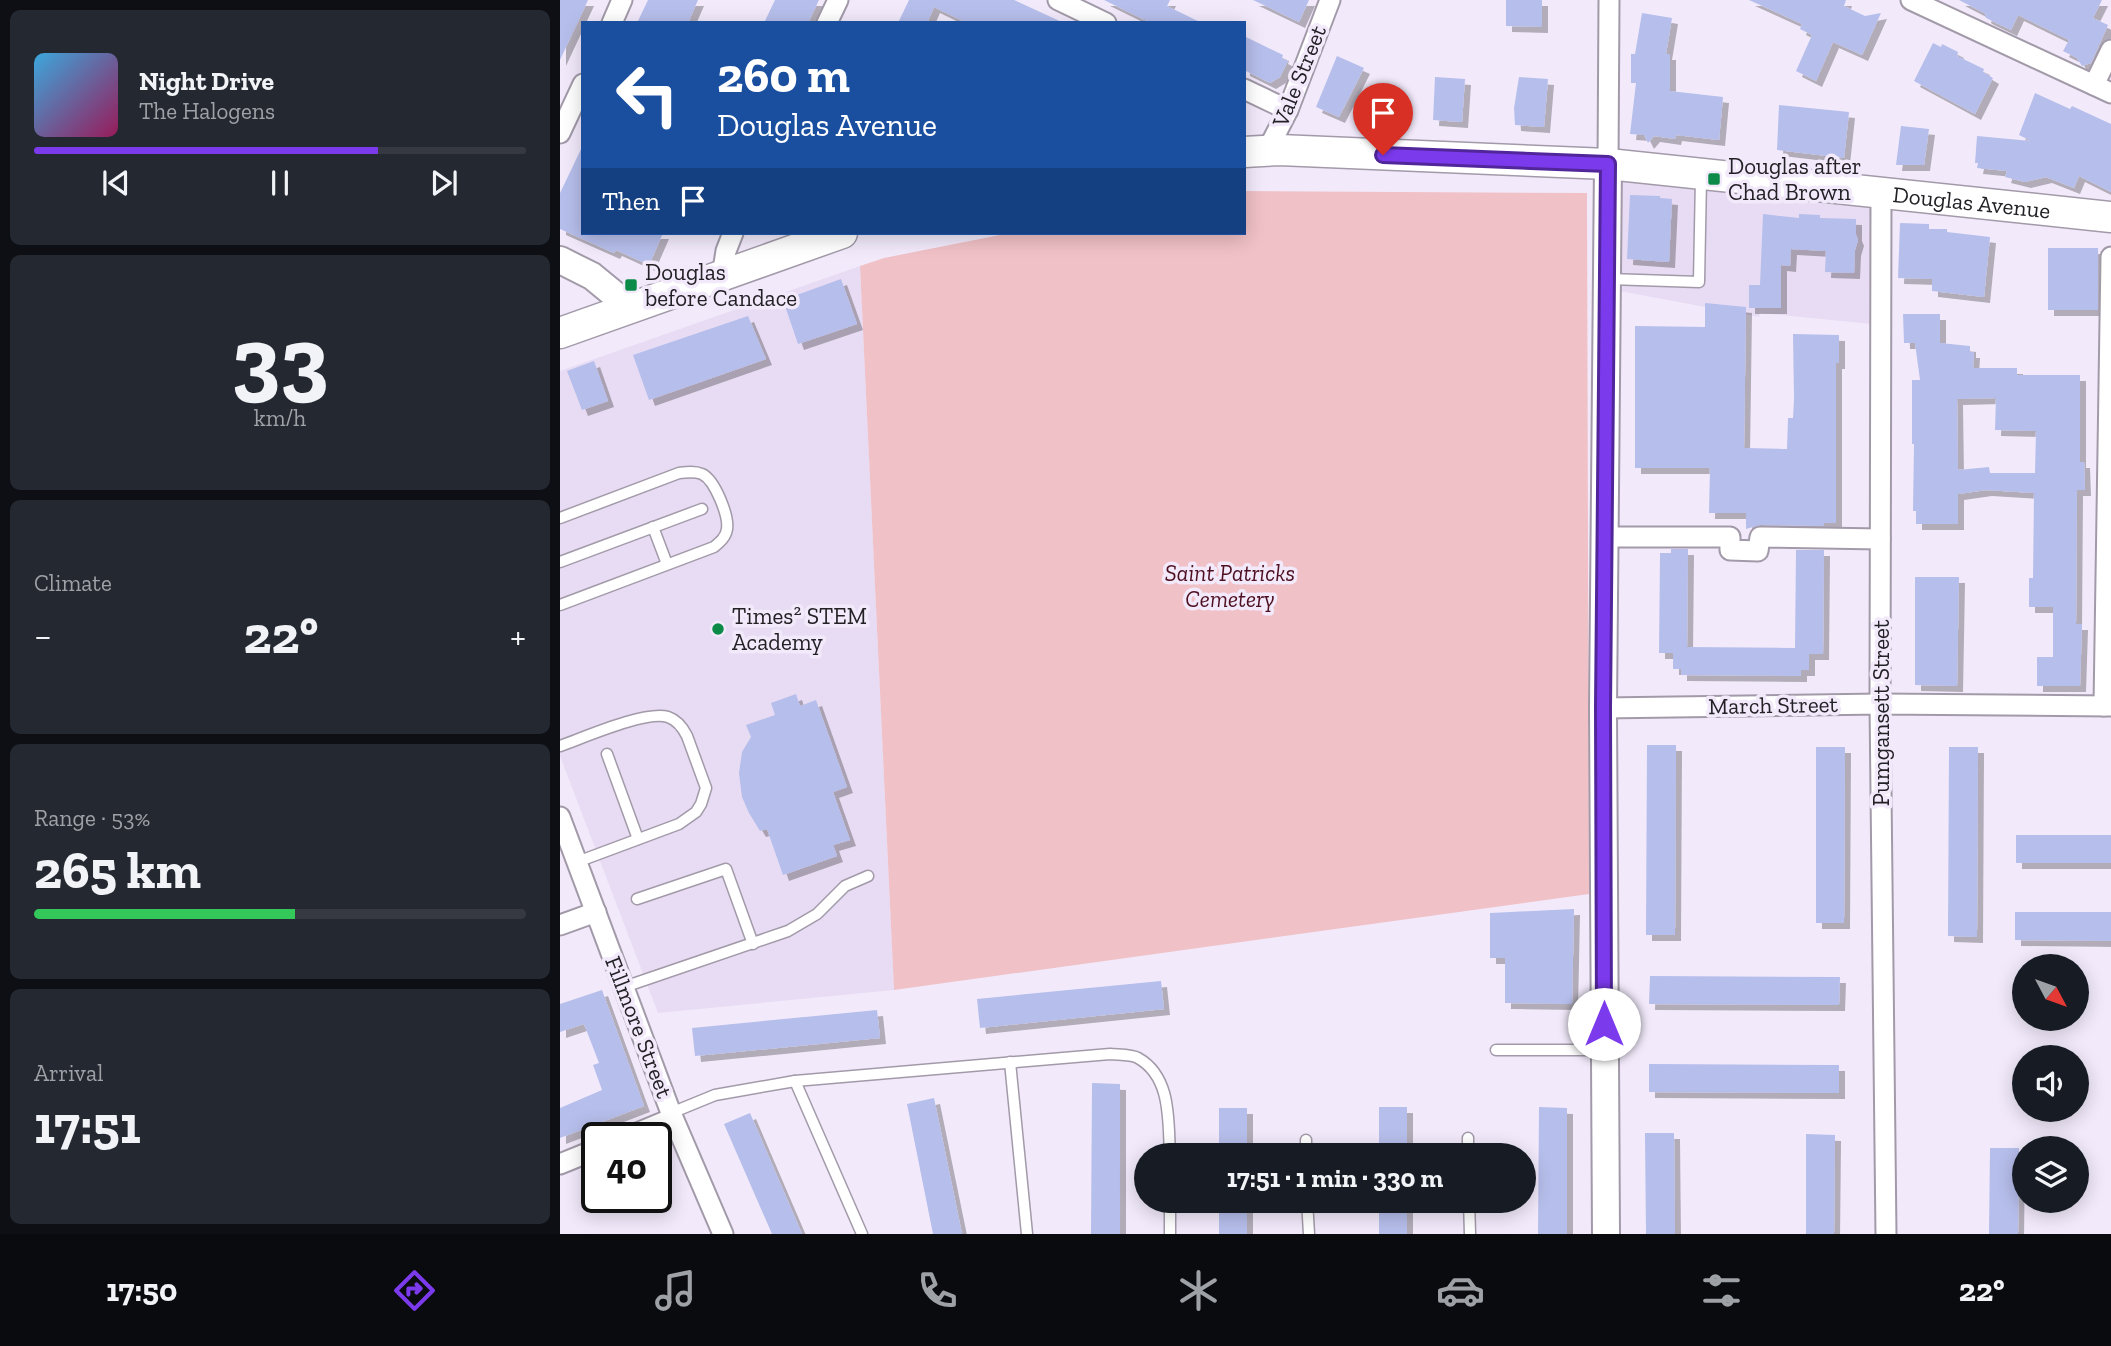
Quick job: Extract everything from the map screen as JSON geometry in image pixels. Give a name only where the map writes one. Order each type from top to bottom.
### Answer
[{"type":"main road","name":"Douglas Avenue","points":[[1256,151],[1608,164],[2111,217]]},
{"type":"main road","points":[[560,333],[836,235]]},
{"type":"street","points":[[613,21],[622,0]]},
{"type":"street","points":[[828,21],[838,0]]},
{"type":"street","points":[[1058,0],[1102,21]]},
{"type":"street","name":"Vale Street","points":[[1256,151],[1288,110],[1330,0]]},
{"type":"street","points":[[1606,1234],[1603,708],[1609,0]]},
{"type":"street","points":[[1911,0],[2103,89],[2111,50]]},
{"type":"street","points":[[560,133],[581,89]]},
{"type":"street","points":[[1246,90],[1288,110]]},
{"type":"street","name":"Pumgansett Street","points":[[1881,192],[1880,704],[1886,1234]]},
{"type":"street","points":[[722,276],[726,251],[732,235]]},
{"type":"street","points":[[2107,706],[2111,257]]},
{"type":"street","points":[[560,260],[592,276],[631,308]]},
{"type":"street","points":[[1604,537],[1730,537],[1730,550],[1758,551],[1760,537],[1880,539]]},
{"type":"street","name":"March Street","points":[[1603,708],[1880,704],[2107,706]]},
{"type":"street","name":"Fillmore Street","points":[[560,817],[672,1115],[723,1234]]},
{"type":"street","points":[[560,925],[596,912]]},
{"type":"street","points":[[658,1122],[672,1115]]},
{"type":"street","points":[[560,1164],[581,1155]]},
{"type":"lane","points":[[1606,279],[1699,282],[1702,174]]},
{"type":"lane","points":[[560,518],[680,473],[700,473],[716,489],[725,514],[727,531],[714,547],[560,605]]},
{"type":"lane","points":[[560,562],[702,509]]},
{"type":"lane","points":[[653,527],[667,564]]},
{"type":"lane","points":[[560,746],[648,716],[668,717],[683,729],[706,788],[696,812],[679,824],[577,862]]},
{"type":"lane","points":[[607,754],[638,839]]},
{"type":"lane","points":[[637,899],[726,869],[753,944]]},
{"type":"lane","points":[[624,987],[801,925],[817,914],[845,886],[869,876]]},
{"type":"lane","points":[[1496,1050],[1605,1051]]},
{"type":"lane","points":[[672,1115],[715,1095],[795,1081],[1110,1054],[1137,1057],[1156,1074],[1163,1085],[1169,1143]]},
{"type":"lane","points":[[1010,1062],[1027,1234]]},
{"type":"lane","points":[[795,1081],[862,1234]]},
{"type":"lane","points":[[1468,1138],[1468,1143]]},
{"type":"lane","points":[[1170,1213],[1170,1234]]},
{"type":"lane","points":[[1307,1213],[1308,1234]]},
{"type":"lane","points":[[1469,1213],[1470,1234]]},
{"type":"shaded area","points":[[1612,160],[1877,192],[1882,325],[1760,313],[1759,317],[1603,288]]},
{"type":"shaded area","name":"Times² STEM Academy","points":[[860,266],[894,990],[658,1013],[560,756],[560,371]]},
{"type":"green space","name":"Saint Patricks Cemetery","points":[[1246,191],[1587,193],[1589,894],[894,990],[860,266],[884,258],[1000,235],[1246,235]]},
{"type":"building","points":[[560,0],[588,0],[560,60]]},
{"type":"building","points":[[648,0],[698,0],[689,21],[638,21]]},
{"type":"building","points":[[775,0],[819,0],[809,21],[765,21]]},
{"type":"building","points":[[909,0],[1014,0],[1060,21],[963,21],[934,7],[928,21],[899,21]]},
{"type":"building","points":[[1104,0],[1170,0],[1167,6],[1198,21],[1147,21]]},
{"type":"building","points":[[1253,0],[1309,0],[1299,22]]},
{"type":"building","points":[[1506,0],[1542,0],[1542,27],[1506,26]]},
{"type":"building","points":[[1749,0],[1846,0],[1844,6],[1865,16],[1881,13],[1862,55],[1833,42],[1816,81],[1796,71],[1812,35],[1800,29],[1802,24]]},
{"type":"building","points":[[1959,0],[2102,0],[2093,18],[2108,25],[2091,63],[2082,66],[2077,58],[2063,51],[2069,40],[2018,15],[2011,30]]},
{"type":"building","points":[[1642,13],[1672,18],[1666,54],[1670,54],[1670,91],[1723,97],[1719,140],[1676,135],[1675,139],[1654,136],[1648,143],[1644,135],[1630,134],[1636,83],[1631,83],[1631,54],[1635,54]]},
{"type":"building","points":[[1246,37],[1283,55],[1282,58],[1288,61],[1280,77],[1270,83],[1246,71]]},
{"type":"building","points":[[1933,43],[1941,47],[1942,44],[1958,52],[1957,56],[1984,69],[1983,72],[1993,78],[1975,114],[1914,81]]},
{"type":"building","points":[[1337,56],[1364,68],[1339,117],[1316,107]]},
{"type":"building","points":[[1435,77],[1465,79],[1462,122],[1433,120]]},
{"type":"building","points":[[1519,77],[1548,79],[1544,127],[1515,125],[1514,108]]},
{"type":"building","points":[[2035,93],[2111,124],[2111,192],[2079,176],[2074,188],[2046,177],[2025,182],[2005,177],[2007,171],[1977,168],[1977,136],[2031,141],[2019,135]]},
{"type":"building","points":[[1779,105],[1849,112],[1844,158],[1777,150]]},
{"type":"building","points":[[1901,126],[1929,129],[1924,165],[1896,165]]},
{"type":"building","points":[[581,149],[581,235],[662,235],[649,265],[560,229],[560,193]]},
{"type":"building","points":[[1630,195],[1672,199],[1669,262],[1627,259]]},
{"type":"building","points":[[1763,214],[1856,219],[1858,240],[1854,273],[1825,272],[1826,251],[1791,249],[1790,266],[1781,265],[1781,308],[1749,308],[1749,285],[1760,285]]},
{"type":"building","points":[[1900,223],[1929,224],[1929,229],[1947,229],[1947,232],[1990,237],[1984,297],[1932,291],[1932,279],[1898,278]]},
{"type":"building","points":[[2048,248],[2098,248],[2098,310],[2048,310]]},
{"type":"building","points":[[841,279],[857,324],[798,344],[783,300]]},
{"type":"building","points":[[1705,303],[1746,307],[1744,448],[1787,449],[1788,418],[1793,418],[1794,399],[1793,334],[1839,335],[1839,363],[1836,363],[1836,523],[1824,523],[1824,526],[1760,525],[1746,529],[1746,513],[1709,513],[1710,468],[1635,468],[1635,326],[1705,327]]},
{"type":"building","points":[[1903,314],[1940,314],[1940,343],[1970,346],[1970,352],[1974,352],[1973,368],[2017,368],[2017,375],[2080,375],[2080,462],[2084,462],[2085,490],[2077,490],[2076,624],[2082,624],[2080,686],[2037,686],[2037,657],[2053,657],[2053,607],[2029,607],[2029,578],[2033,578],[2034,493],[1986,490],[1958,494],[1958,524],[1916,524],[1916,511],[1913,511],[1912,380],[1920,380],[1915,343],[1904,343]],"holes":[[[1996,398],[1995,430],[2036,431],[2035,473],[1990,473],[1989,467],[1958,470],[1957,399]]]},
{"type":"building","points":[[748,316],[766,359],[649,400],[633,355]]},
{"type":"building","points":[[594,361],[608,401],[582,410],[567,371]]},
{"type":"building","points":[[1671,549],[1688,549],[1687,647],[1795,648],[1796,550],[1824,550],[1823,654],[1809,654],[1809,670],[1801,670],[1801,676],[1681,675],[1681,669],[1673,669],[1673,653],[1659,653],[1660,553],[1671,553]]},
{"type":"building","points":[[1915,577],[1959,577],[1957,686],[1915,685]]},
{"type":"building","points":[[796,694],[800,706],[816,700],[847,787],[833,792],[850,840],[833,845],[837,856],[783,875],[767,829],[760,831],[742,797],[739,773],[742,752],[751,737],[746,725],[775,715],[771,703]]},
{"type":"building","points":[[1647,745],[1676,745],[1675,935],[1646,935]]},
{"type":"building","points":[[1816,747],[1845,747],[1844,923],[1816,923]]},
{"type":"building","points":[[1949,747],[1978,747],[1977,937],[1948,936]]},
{"type":"building","points":[[2016,835],[2111,835],[2111,863],[2016,863]]},
{"type":"building","points":[[1574,909],[1572,1004],[1505,1003],[1505,958],[1490,958],[1490,913]]},
{"type":"building","points":[[2015,912],[2111,912],[2111,941],[2015,940]]},
{"type":"building","points":[[1650,976],[1840,977],[1839,1005],[1649,1004]]},
{"type":"building","points":[[1161,981],[1164,1009],[980,1028],[977,999]]},
{"type":"building","points":[[602,990],[644,1106],[602,1122],[581,1122],[581,1130],[560,1138],[560,1108],[602,1090],[593,1065],[599,1063],[584,1024],[560,1032],[560,1004]]},
{"type":"building","points":[[877,1010],[880,1038],[695,1056],[692,1028]]},
{"type":"building","points":[[1649,1064],[1839,1065],[1839,1093],[1649,1092]]},
{"type":"building","points":[[1092,1083],[1120,1084],[1120,1234],[1091,1234]]},
{"type":"building","points":[[934,1098],[962,1234],[933,1234],[907,1104]]},
{"type":"building","points":[[1379,1107],[1407,1107],[1407,1143],[1379,1143]]},
{"type":"building","points":[[1539,1107],[1567,1108],[1567,1234],[1538,1234]]},
{"type":"building","points":[[1219,1108],[1247,1108],[1247,1143],[1219,1143]]},
{"type":"building","points":[[750,1113],[802,1234],[772,1234],[724,1124]]},
{"type":"building","points":[[1645,1133],[1674,1133],[1675,1234],[1646,1234]]},
{"type":"building","points":[[1806,1134],[1835,1135],[1834,1234],[1806,1234]]},
{"type":"building","points":[[1990,1148],[2012,1148],[2012,1213],[2018,1213],[2018,1234],[1989,1234]]},
{"type":"building","points":[[1219,1213],[1247,1213],[1247,1234],[1219,1234]]},
{"type":"building","points":[[1379,1213],[1407,1213],[1407,1234],[1379,1234]]},
{"type":"place","name":"Douglas after Chad Brown","points":[[1714,179]]},
{"type":"place","name":"Douglas before Candace","points":[[631,285]]},
{"type":"place","name":"Times² STEM Academy","points":[[718,629]]},
{"type":"route","points":[[1383,155],[1608,164],[1603,708],[1604,1024]]}]
